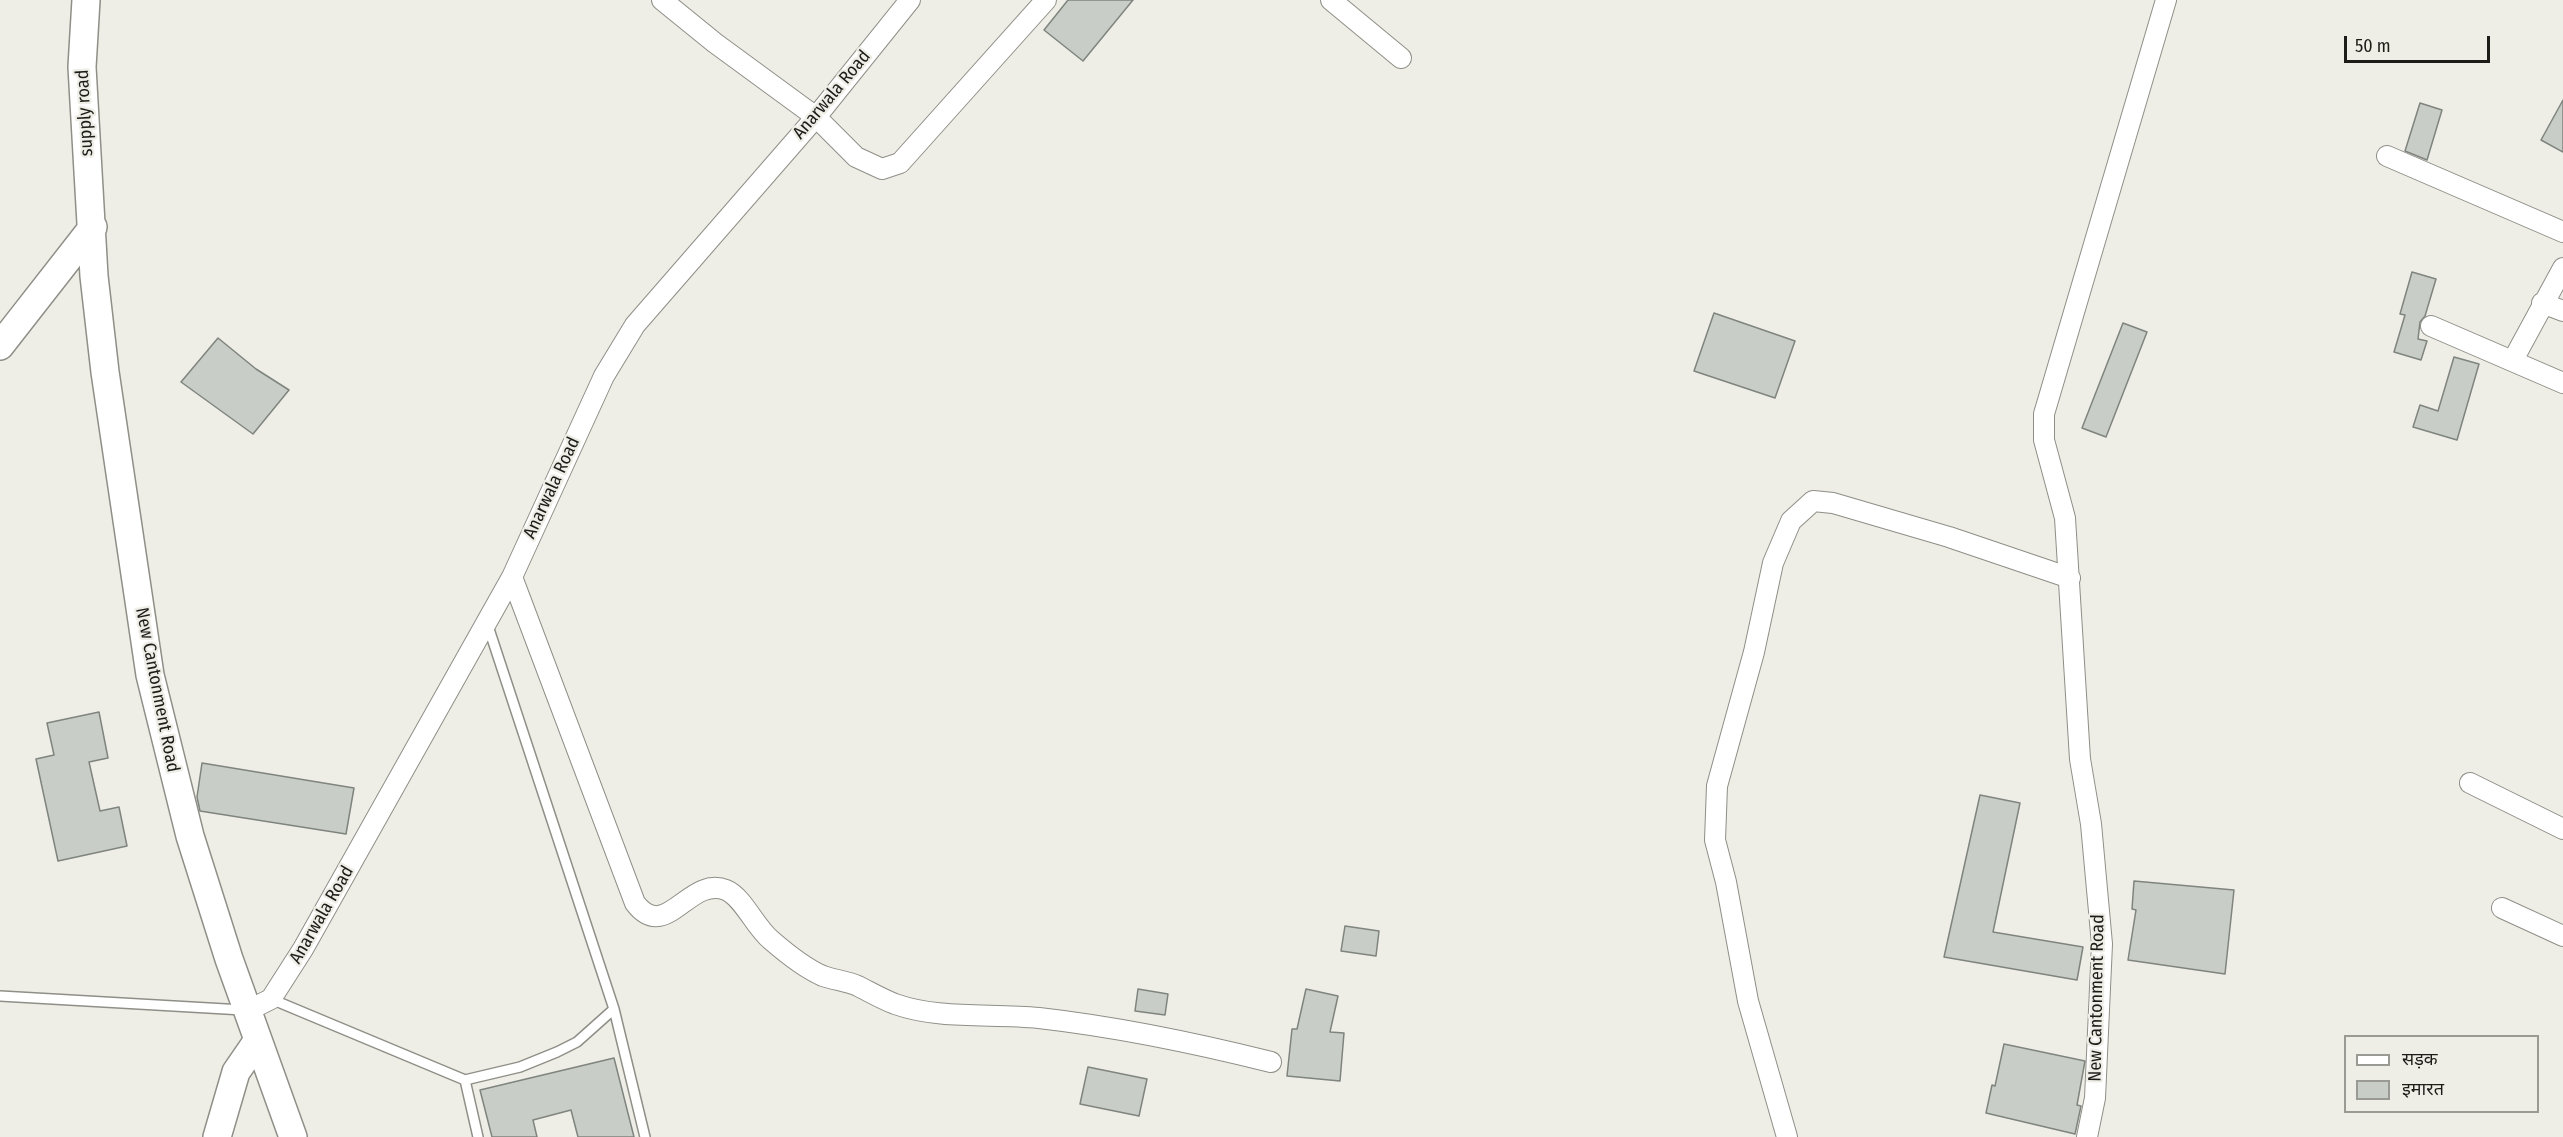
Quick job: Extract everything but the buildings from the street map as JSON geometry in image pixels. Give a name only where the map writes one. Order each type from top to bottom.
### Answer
[{"type":"street","name":"supply road","points":[[86,0],[82,67],[85,145],[93,227]]},
{"type":"street","points":[[662,0],[715,43],[816,117],[856,157],[882,169],[900,163],[1046,0]]},
{"type":"street","name":"Anarwala Road","points":[[260,1004],[303,949],[487,622],[512,576],[604,376],[635,325],[816,117],[910,0]]},
{"type":"street","points":[[1331,0],[1401,58]]},
{"type":"street","name":"New Cantonment Road","points":[[2087,1137],[2095,1098],[2102,944],[2091,824],[2080,759],[2065,518],[2044,440],[2044,414],[2166,0]]},
{"type":"street","points":[[2387,156],[2563,232]]},
{"type":"street","points":[[0,346],[93,227]]},
{"type":"street","name":"New Cantonment Road","points":[[93,227],[94,276],[105,372],[150,675],[189,836],[229,959],[260,1004],[258,1040],[293,1137]]},
{"type":"street","points":[[2513,360],[2563,267]]},
{"type":"street","points":[[2542,303],[2563,311]]},
{"type":"street","points":[[2431,326],[2563,383]]},
{"type":"street","points":[[1787,1137],[1748,1001],[1726,882],[1715,840],[1717,786],[1754,652],[1773,563],[1791,521],[1813,501],[1833,503],[1949,537],[2070,578]]},
{"type":"street","points":[[512,576],[630,892],[641,912],[652,917],[663,916],[694,894],[708,889],[723,889],[736,896],[769,939],[800,962],[822,975],[855,985],[895,1004],[926,1012],[1039,1018],[1103,1027],[1185,1040],[1271,1062]]},
{"type":"street","points":[[2470,783],[2563,829]]},
{"type":"street","points":[[2502,908],[2563,936]]},
{"type":"street","points":[[217,1137],[236,1072],[258,1040]]},
{"type":"lane","points":[[487,622],[614,1009],[645,1137]]},
{"type":"lane","points":[[0,996],[260,1004],[465,1080],[520,1067],[557,1052],[577,1042],[614,1009]]},
{"type":"lane","points":[[465,1080],[478,1137]]}]
